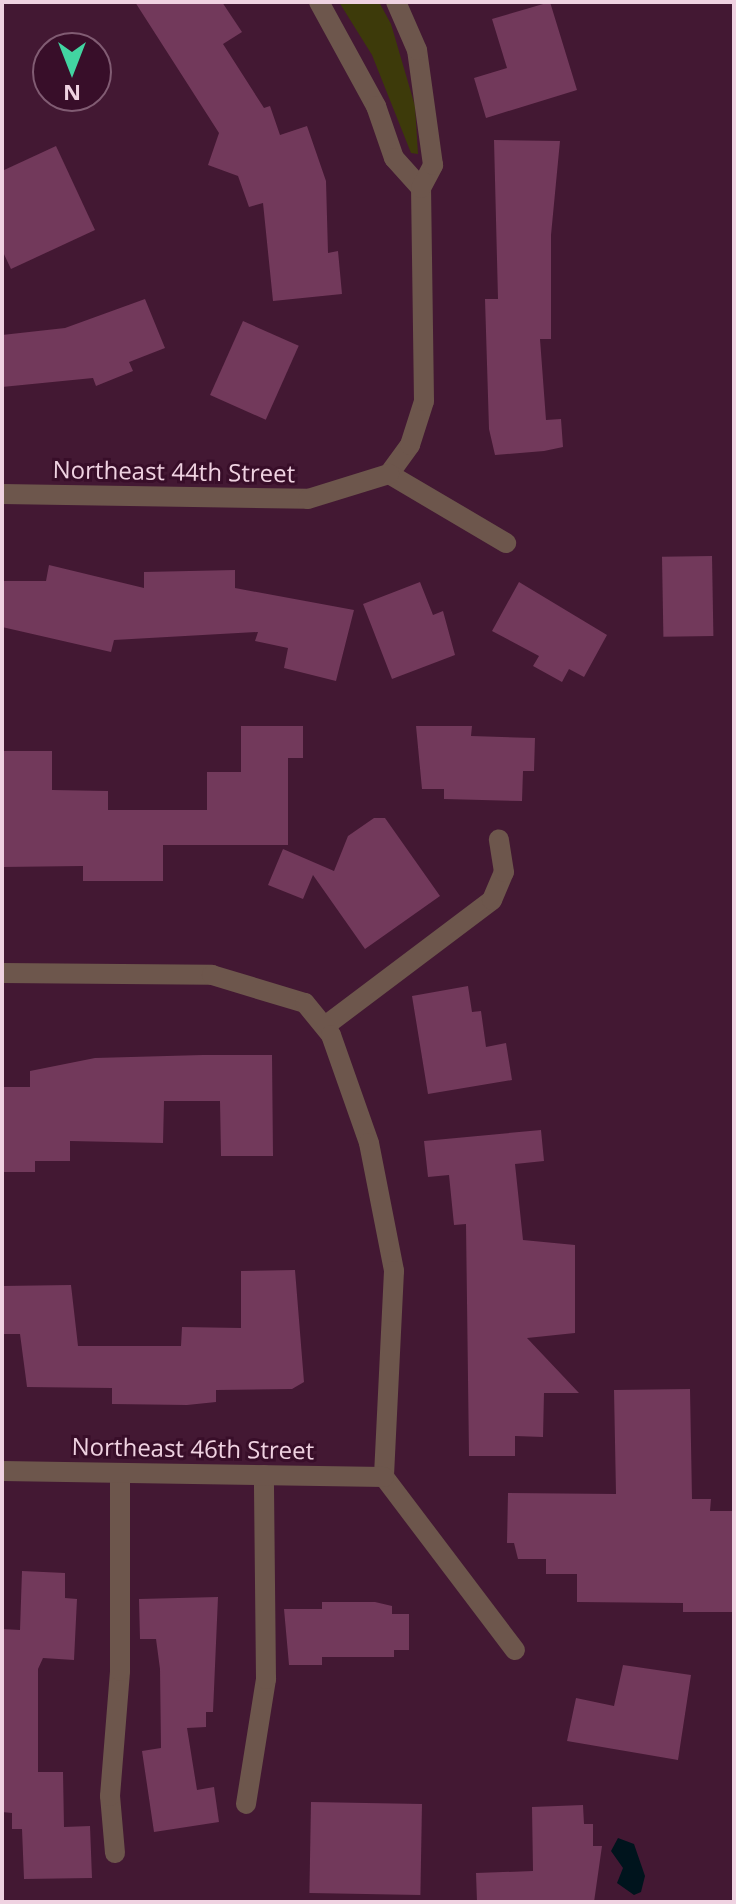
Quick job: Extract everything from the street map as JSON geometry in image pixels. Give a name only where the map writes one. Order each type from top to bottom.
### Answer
[{"type":"street","points":[[319,2],[376,106],[394,158],[421,188]]},
{"type":"street","points":[[396,2],[417,50],[427,101],[433,165],[421,188],[424,401],[410,445],[389,474],[506,543]]},
{"type":"street","name":"Northeast 44th Street","points":[[2,494],[308,499],[389,474]]},
{"type":"street","points":[[325,1026],[492,900],[504,872],[499,839]]},
{"type":"street","points":[[2,973],[212,975],[268,987],[305,1003],[325,1026],[369,1143],[394,1271],[384,1477],[515,1650]]},
{"type":"street","name":"Northeast 46th Street","points":[[2,1471],[384,1477]]},
{"type":"street","points":[[115,1853],[110,1796],[120,1671],[120,1473]]},
{"type":"street","points":[[246,1804],[266,1679],[264,1475]]},
{"type":"shaded area","points":[[339,2],[379,2],[391,24],[415,106],[418,154],[411,153],[372,55]]},
{"type":"water","points":[[618,1838],[634,1844],[645,1876],[641,1892],[634,1895],[617,1883],[623,1868],[611,1851]]},
{"type":"building","points":[[135,2],[222,2],[242,32],[223,44],[264,108],[270,106],[280,135],[307,126],[326,181],[328,253],[338,251],[342,294],[273,301],[263,203],[249,207],[238,176],[208,165],[219,133]]},
{"type":"building","points":[[550,2],[577,90],[486,118],[474,78],[507,68],[492,19]]},
{"type":"building","points":[[494,140],[560,141],[551,235],[551,339],[540,339],[546,420],[561,419],[563,447],[495,455],[489,429],[485,299],[498,299]]},
{"type":"building","points":[[56,146],[95,230],[11,269],[2,250],[2,171]]},
{"type":"building","points":[[145,299],[165,348],[129,362],[133,371],[96,386],[93,378],[2,387],[2,335],[65,328]]},
{"type":"building","points":[[243,321],[299,346],[266,420],[210,395]]},
{"type":"building","points":[[712,556],[713,636],[663,637],[662,557]]},
{"type":"building","points":[[49,565],[144,588],[144,572],[235,570],[235,588],[354,610],[336,681],[284,668],[288,648],[255,641],[258,632],[114,640],[111,652],[2,627],[2,581],[46,581]]},
{"type":"building","points":[[420,582],[433,615],[443,611],[455,655],[392,679],[363,604]]},
{"type":"building","points":[[519,582],[607,635],[584,677],[569,669],[562,682],[533,666],[539,656],[492,631]]},
{"type":"building","points":[[241,726],[303,726],[303,758],[288,758],[288,845],[163,845],[163,881],[83,881],[83,866],[2,867],[4,751],[52,751],[52,790],[108,791],[108,810],[207,810],[207,772],[241,772]]},
{"type":"building","points":[[416,726],[472,726],[471,736],[535,738],[534,771],[523,771],[522,801],[444,799],[444,789],[422,789]]},
{"type":"building","points":[[374,818],[385,818],[440,896],[365,949],[313,875],[303,899],[268,885],[283,849],[334,871],[348,836]]},
{"type":"building","points":[[468,986],[472,1012],[481,1011],[486,1047],[506,1043],[512,1080],[428,1094],[412,996]]},
{"type":"building","points":[[272,1055],[273,1156],[221,1156],[220,1101],[164,1101],[163,1143],[70,1141],[70,1161],[35,1161],[35,1172],[2,1172],[2,1087],[30,1087],[30,1071],[95,1058]]},
{"type":"building","points":[[541,1130],[544,1161],[515,1164],[523,1240],[575,1245],[575,1333],[527,1338],[579,1393],[544,1393],[543,1437],[515,1436],[515,1456],[469,1456],[466,1224],[454,1225],[449,1175],[428,1177],[424,1141]]},
{"type":"building","points":[[295,1270],[304,1382],[292,1389],[216,1390],[216,1402],[187,1405],[112,1404],[112,1388],[27,1387],[20,1334],[2,1334],[2,1286],[71,1285],[78,1346],[181,1346],[182,1327],[241,1328],[241,1271]]},
{"type":"building","points":[[690,1389],[692,1499],[711,1499],[710,1511],[734,1511],[734,1612],[683,1612],[683,1603],[577,1602],[577,1574],[546,1574],[546,1559],[518,1559],[514,1543],[507,1543],[508,1493],[616,1494],[614,1390]]},
{"type":"building","points":[[22,1571],[65,1573],[65,1598],[77,1599],[74,1660],[43,1658],[38,1669],[38,1772],[63,1772],[64,1827],[90,1826],[92,1878],[24,1879],[22,1829],[12,1829],[12,1813],[2,1812],[2,1629],[20,1630]]},
{"type":"building","points":[[218,1597],[213,1712],[206,1712],[206,1727],[187,1728],[197,1790],[214,1787],[219,1822],[154,1832],[142,1751],[161,1748],[160,1669],[156,1639],[140,1639],[139,1599]]},
{"type":"building","points":[[322,1602],[375,1602],[392,1606],[392,1614],[409,1614],[409,1650],[394,1650],[394,1657],[322,1657],[322,1665],[289,1665],[284,1609],[322,1609]]},
{"type":"building","points":[[623,1665],[691,1675],[678,1760],[567,1741],[576,1698],[614,1706]]},
{"type":"building","points":[[311,1802],[422,1804],[420,1895],[309,1893]]},
{"type":"building","points":[[583,1805],[584,1824],[593,1824],[593,1846],[602,1846],[594,1902],[477,1902],[476,1873],[533,1871],[532,1807]]}]
